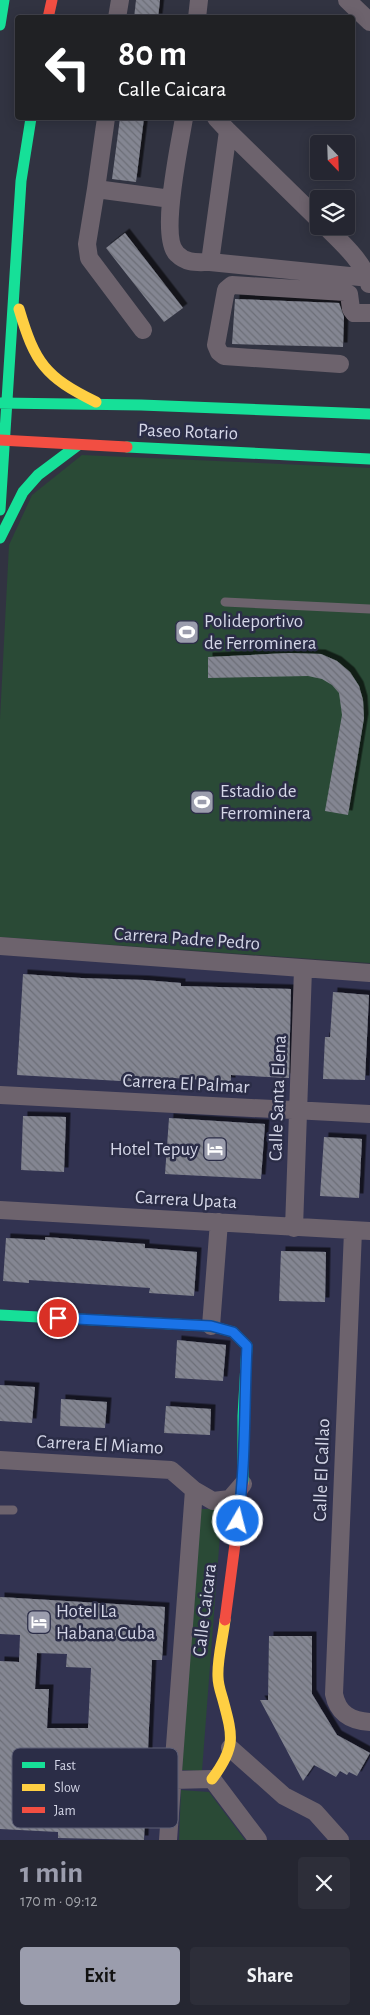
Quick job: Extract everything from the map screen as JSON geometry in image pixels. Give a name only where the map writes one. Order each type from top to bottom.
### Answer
[{"type":"street","points":[[0,24],[4,0]]},
{"type":"street","points":[[49,15],[52,0]]},
{"type":"street","points":[[118,15],[120,0]]},
{"type":"street","points":[[196,15],[199,0]]},
{"type":"street","points":[[347,0],[370,22]]},
{"type":"street","points":[[0,510],[4,403],[14,294],[21,181],[31,120]]},
{"type":"street","points":[[106,120],[87,244],[90,258],[143,330]]},
{"type":"street","points":[[184,120],[171,199],[170,243],[176,254],[189,262],[210,262],[369,282]]},
{"type":"street","points":[[218,120],[310,211]]},
{"type":"street","points":[[210,262],[228,131]]},
{"type":"street","points":[[96,189],[171,199]]},
{"type":"street","points":[[334,235],[350,250],[369,282]]},
{"type":"street","points":[[340,364],[224,356],[219,352],[216,345],[226,290],[232,285],[345,292],[349,294],[351,309],[354,313],[370,313]]},
{"type":"street","points":[[14,294],[35,356],[52,378],[72,391],[102,405]]},
{"type":"street","name":"Paseo Rotario","points":[[4,403],[370,414]]},
{"type":"street","name":"Paseo Rotario","points":[[3,441],[239,451],[370,459]]},
{"type":"street","points":[[0,538],[23,492],[38,474],[78,445]]},
{"type":"street","name":"Carrera Padre Pedro","points":[[0,946],[303,969],[370,972]]},
{"type":"street","name":"Calle Santa Elena","points":[[294,1228],[303,969]]},
{"type":"street","name":"Carrera El Palmar","points":[[0,1095],[370,1114]]},
{"type":"street","name":"Carrera Upata","points":[[0,1210],[362,1231]]},
{"type":"street","points":[[211,1326],[219,1222]]},
{"type":"street","name":"Calle El Callao","points":[[362,1231],[334,1694],[340,1710],[355,1720],[370,1722]]},
{"type":"street","name":"Calle Caicara","points":[[0,1315],[211,1326],[233,1332],[247,1346],[243,1416],[243,1484],[218,1677],[232,1733],[225,1763],[212,1779]]},
{"type":"street","name":"Carrera El Miamo","points":[[0,1460],[171,1470],[194,1490],[213,1501],[230,1499],[243,1484]]},
{"type":"street","name":"Calle Caicara","points":[[174,1748],[194,1490]]},
{"type":"street","points":[[230,1748],[284,1796],[315,1812],[340,1840]]},
{"type":"street","points":[[178,1780],[212,1779],[258,1840]]},
{"type":"lane","points":[[225,602],[370,609]]},
{"type":"lane","points":[[0,1510],[13,1510]]},
{"type":"shaded area","points":[[0,946],[370,973],[370,1840],[0,1840]]},
{"type":"green space","name":"Polideportivo de Ferrominera","points":[[82,455],[370,468],[370,963],[0,937],[0,719],[9,545],[32,495]]},
{"type":"green space","points":[[196,1509],[222,1509],[202,1771],[182,1770],[197,1527]]},
{"type":"green space","points":[[181,1790],[209,1792],[245,1840],[179,1840]]},
{"type":"building","points":[[136,0],[160,0],[158,15],[134,15]]},
{"type":"building","points":[[120,120],[144,120],[136,182],[112,179]]},
{"type":"building","points":[[125,233],[183,308],[164,322],[106,248]]},
{"type":"building","points":[[235,299],[339,303],[344,317],[343,347],[232,344]]},
{"type":"building","points":[[289,653],[321,654],[337,661],[350,672],[359,686],[363,700],[364,718],[348,815],[325,811],[342,715],[339,693],[332,685],[322,679],[308,676],[208,678],[208,657]]},
{"type":"building","points":[[23,974],[144,980],[181,983],[181,986],[291,989],[289,1078],[231,1075],[231,1082],[174,1078],[174,1081],[120,1081],[17,1075]]},
{"type":"building","points":[[333,992],[369,995],[365,1080],[323,1079],[325,1037],[330,1037]]},
{"type":"building","points":[[23,1116],[66,1117],[64,1172],[21,1170]]},
{"type":"building","name":"Hotel Tepuy","points":[[169,1118],[265,1124],[261,1179],[165,1174]]},
{"type":"building","points":[[324,1137],[362,1139],[359,1198],[320,1196]]},
{"type":"building","points":[[45,1237],[145,1244],[145,1248],[197,1252],[194,1296],[149,1293],[150,1288],[29,1280],[29,1283],[3,1281],[6,1238],[45,1240]]},
{"type":"building","points":[[281,1251],[326,1252],[325,1302],[279,1301]]},
{"type":"building","points":[[177,1340],[226,1345],[223,1381],[175,1378]]},
{"type":"building","points":[[0,1385],[35,1387],[32,1423],[0,1421]]},
{"type":"building","points":[[61,1399],[107,1402],[105,1428],[60,1426]]},
{"type":"building","points":[[166,1406],[211,1409],[210,1435],[164,1433]]},
{"type":"building","points":[[0,1597],[165,1607],[162,1660],[152,1660],[148,1748],[12,1748],[12,1828],[145,1828],[144,1840],[58,1838],[58,1832],[0,1829],[0,1661],[19,1662],[20,1635],[0,1634]],"holes":[[[37,1653],[67,1654],[66,1667],[91,1668],[88,1728],[47,1728],[49,1689],[35,1689]]]},
{"type":"building","points":[[269,1636],[312,1636],[312,1694],[337,1735],[370,1753],[357,1776],[349,1772],[347,1775],[340,1771],[336,1777],[314,1765],[303,1781],[260,1700],[268,1700]]},
{"type":"traffic: fast","points":[[0,25],[4,0]]},
{"type":"traffic: fast","points":[[0,510],[21,181],[31,120]]},
{"type":"traffic: fast","points":[[0,403],[141,405],[370,414]]},
{"type":"traffic: fast","points":[[0,538],[23,492],[38,475],[78,445]]},
{"type":"traffic: fast","points":[[127,447],[370,459]]},
{"type":"traffic: fast","points":[[0,1315],[211,1326],[233,1332],[247,1346],[243,1416],[243,1483]]},
{"type":"traffic: slow","points":[[19,309],[31,343],[44,366],[65,385],[96,402]]},
{"type":"traffic: slow","points":[[212,1779],[229,1750],[230,1741],[229,1723],[218,1677],[219,1656],[225,1620]]},
{"type":"traffic: jam","points":[[49,15],[52,0]]},
{"type":"traffic: jam","points":[[0,440],[127,447]]},
{"type":"traffic: jam","points":[[225,1620],[243,1483]]},
{"type":"place","name":"Polideportivo de Ferrominera","points":[[187,632]]},
{"type":"place","name":"Estadio de Ferrominera","points":[[202,802]]},
{"type":"place","name":"Hotel Tepuy","points":[[215,1149]]},
{"type":"place","name":"Hotel La Habana Cuba","points":[[39,1622]]},
{"type":"route","points":[[58,1318],[211,1326],[233,1332],[247,1346],[243,1416],[243,1484],[238,1521]]}]
